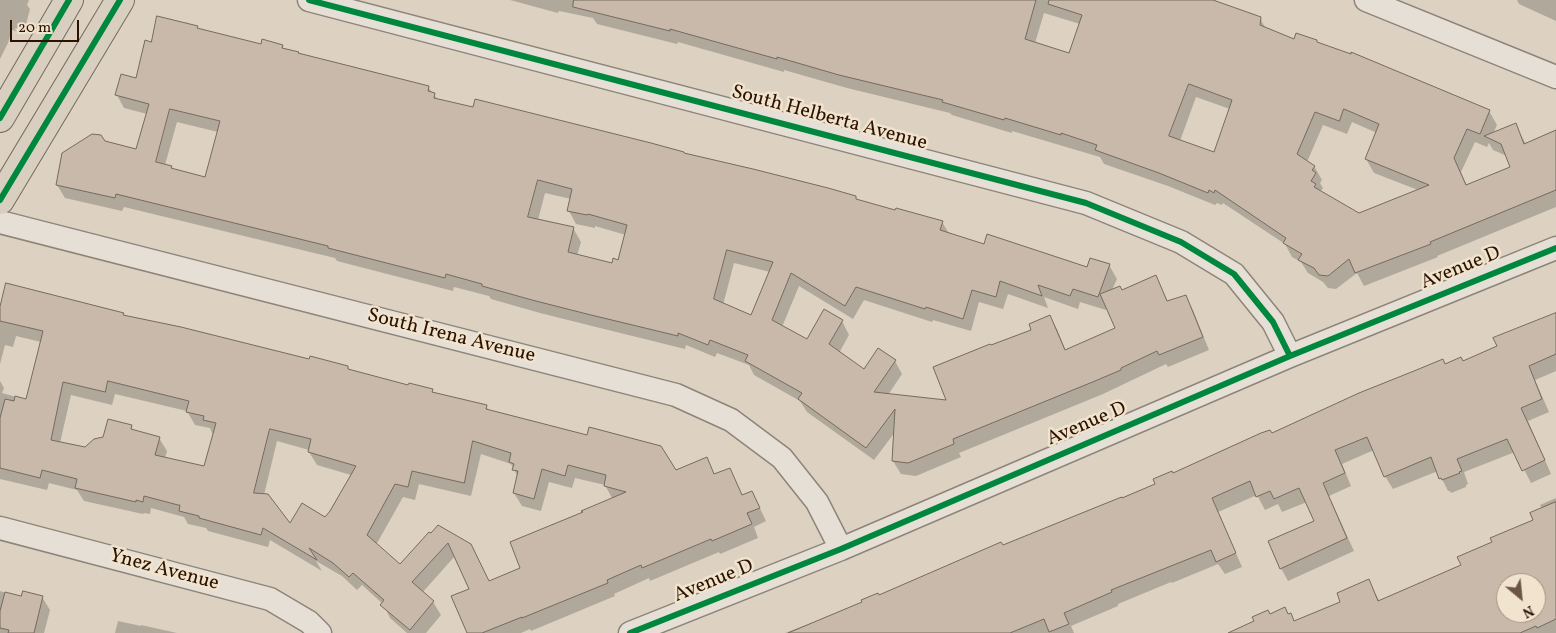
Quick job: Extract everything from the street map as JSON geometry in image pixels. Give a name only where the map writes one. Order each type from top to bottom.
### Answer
[{"type":"main road","points":[[0,118],[69,0]]},
{"type":"main road","points":[[0,200],[120,0]]},
{"type":"street","name":"South Helberta Avenue","points":[[309,0],[1086,203],[1181,242],[1234,274],[1274,322],[1290,356]]},
{"type":"street","points":[[1366,0],[1556,77]]},
{"type":"street","name":"South Irena Avenue","points":[[0,222],[676,395],[731,420],[782,458],[817,502],[841,549]]},
{"type":"street","name":"Avenue D","points":[[630,633],[841,549],[1290,356],[1556,248]]},
{"type":"street","name":"Ynez Avenue","points":[[0,528],[270,599],[309,622],[320,633]]},
{"type":"building","points":[[574,0],[1036,0],[1025,39],[1069,53],[1082,15],[1048,4],[1049,0],[1213,0],[1261,17],[1260,25],[1294,39],[1296,33],[1351,54],[1351,52],[1490,110],[1480,134],[1467,129],[1454,158],[1466,185],[1510,167],[1501,144],[1484,136],[1516,123],[1524,144],[1556,130],[1556,190],[1430,242],[1431,244],[1355,273],[1349,259],[1328,276],[1319,275],[1314,268],[1298,260],[1302,254],[1283,243],[1286,238],[1215,190],[1214,193],[1209,190],[1208,193],[1095,150],[1097,145],[1061,133],[1061,135],[942,102],[943,100],[839,75],[777,57],[777,59],[670,29],[670,31],[573,7]],"holes":[[[1189,84],[1232,100],[1214,152],[1169,136]],[[1344,109],[1379,124],[1365,159],[1429,185],[1359,213],[1314,187],[1316,184],[1311,181],[1316,173],[1312,170],[1315,166],[1297,154],[1315,112],[1339,121]]]},
{"type":"building","points":[[157,16],[261,44],[262,39],[283,45],[282,48],[298,53],[429,86],[428,91],[435,93],[434,98],[473,107],[475,99],[828,188],[856,196],[856,199],[943,221],[940,230],[984,244],[987,234],[1087,267],[1090,258],[1110,264],[1098,297],[1073,289],[1070,296],[1038,285],[1042,296],[1000,281],[996,297],[972,290],[963,319],[856,287],[845,306],[791,273],[772,320],[807,339],[824,309],[843,320],[829,344],[864,369],[878,348],[896,360],[874,392],[946,400],[933,367],[1031,330],[1029,324],[1050,315],[1065,350],[1115,328],[1100,294],[1120,286],[1122,290],[1156,275],[1167,301],[1186,295],[1203,337],[1159,355],[1157,351],[1121,368],[1121,370],[953,439],[954,444],[908,463],[892,461],[895,409],[866,448],[798,399],[802,393],[745,361],[748,355],[710,340],[708,345],[678,333],[678,336],[587,314],[482,286],[482,284],[446,274],[445,278],[328,248],[328,246],[116,194],[115,198],[56,185],[62,153],[92,134],[101,135],[105,141],[136,149],[149,104],[115,95],[121,74],[136,78],[145,40],[151,42]],"holes":[[[170,109],[220,121],[205,177],[156,162]],[[538,180],[572,189],[567,211],[588,214],[627,225],[618,260],[613,258],[612,263],[568,252],[574,227],[528,217]],[[727,250],[773,262],[751,315],[714,299]]]},
{"type":"building","points":[[6,283],[124,313],[123,315],[181,327],[309,359],[310,356],[348,366],[348,369],[408,385],[409,383],[433,389],[432,392],[487,405],[486,409],[587,435],[589,427],[661,446],[676,470],[707,457],[714,474],[730,468],[742,495],[752,491],[760,508],[747,513],[752,524],[642,568],[641,565],[607,580],[608,583],[482,633],[467,633],[451,596],[469,589],[448,543],[412,582],[434,601],[410,630],[380,605],[384,600],[353,573],[349,577],[333,563],[309,548],[317,560],[263,528],[261,535],[179,511],[180,505],[144,496],[143,502],[136,500],[136,502],[75,488],[77,479],[42,470],[40,478],[0,468],[0,418],[5,399],[14,401],[15,396],[26,399],[43,331],[0,321],[0,307]],"holes":[[[108,381],[189,401],[186,412],[204,416],[203,420],[216,423],[204,466],[155,455],[160,437],[131,429],[132,425],[108,419],[103,437],[94,439],[85,447],[51,440],[63,382],[105,392]],[[270,429],[311,439],[308,452],[356,466],[325,517],[302,503],[290,523],[268,494],[254,493]],[[473,441],[511,453],[509,462],[514,464],[512,470],[518,471],[513,493],[534,499],[542,469],[565,476],[568,465],[606,475],[604,486],[626,492],[510,542],[520,568],[489,581],[471,544],[438,525],[431,533],[429,532],[400,564],[367,535],[395,484],[408,487],[412,471],[464,483]]]},
{"type":"building","points":[[1556,313],[1556,354],[1529,366],[1542,399],[1521,408],[1545,460],[1522,471],[1507,439],[1457,459],[1462,471],[1442,480],[1441,478],[1439,479],[1431,457],[1384,477],[1367,437],[1335,450],[1345,473],[1323,483],[1347,538],[1280,569],[1268,541],[1314,521],[1299,488],[1274,499],[1270,491],[1256,497],[1250,481],[1212,498],[1236,553],[1216,562],[1211,550],[1111,590],[1112,592],[1064,613],[1069,624],[1049,632],[1044,619],[1010,633],[788,633],[862,602],[861,600],[878,593],[879,595],[1001,542],[1003,545],[1122,498],[1155,484],[1153,479],[1172,471],[1173,473],[1261,433],[1270,430],[1272,433],[1359,393],[1443,359],[1445,364],[1461,357],[1463,361],[1497,346],[1493,338]]},
{"type":"building","points":[[1556,502],[1556,619],[1537,628],[1536,626],[1520,633],[1228,633],[1254,621],[1252,617],[1268,610],[1270,614],[1285,607],[1288,614],[1291,613],[1294,621],[1340,602],[1337,593],[1369,579],[1378,601],[1461,565],[1457,557],[1492,542],[1490,538],[1533,520],[1530,513]]},
{"type":"building","points":[[23,591],[43,596],[34,633],[8,633],[9,630],[0,628],[0,611],[5,592],[21,596]]},
{"type":"cycle path","points":[[0,118],[69,0]]},
{"type":"cycle path","points":[[0,200],[120,0]]},
{"type":"cycle path","points":[[309,0],[1086,203],[1181,242],[1234,274],[1273,322],[1290,356]]},
{"type":"cycle path","points":[[630,633],[841,549],[1290,356],[1556,248]]}]
